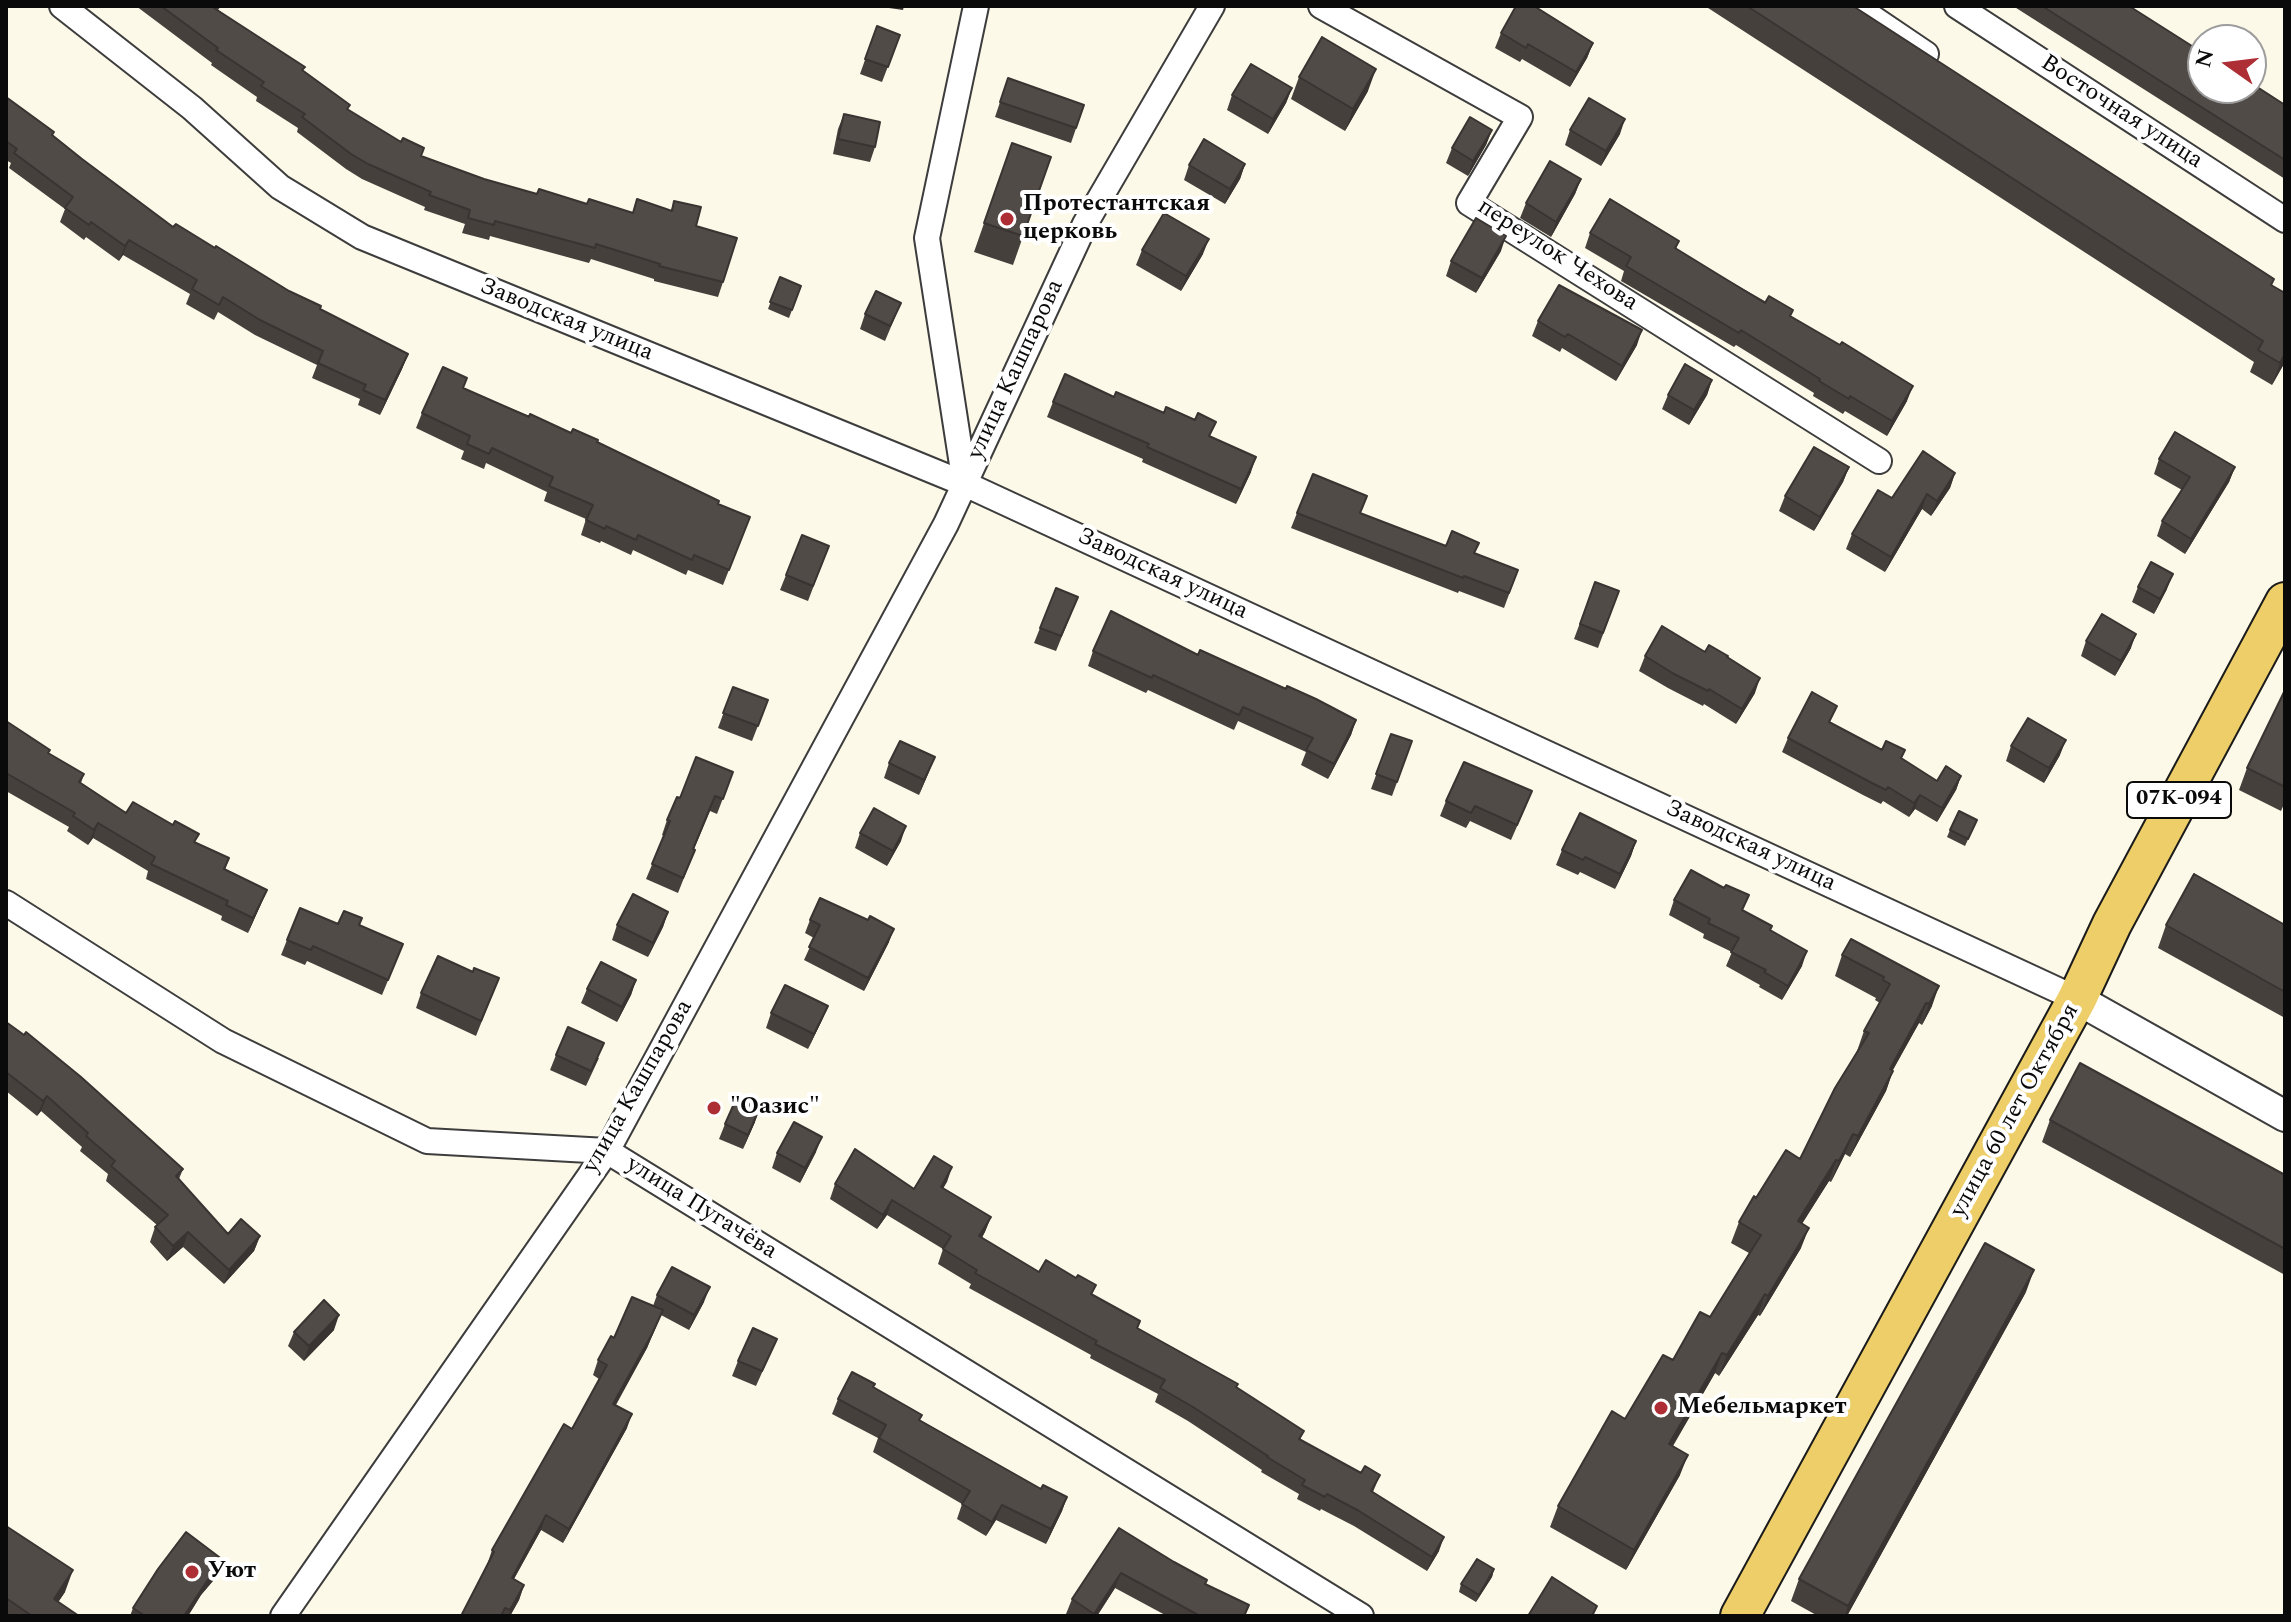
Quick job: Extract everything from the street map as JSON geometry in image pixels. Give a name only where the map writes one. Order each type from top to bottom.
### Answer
[{"type":"main road","name":"улица 60 лет Октября","points":[[1740,1616],[2077,999],[2112,924],[2285,602]]},
{"type":"street","name":"Заводская улица","points":[[62,6],[192,108],[280,187],[362,237],[965,484],[2077,999],[2285,1116]]},
{"type":"street","name":"улица Кашпарова","points":[[965,484],[927,238],[976,6]]},
{"type":"street","name":"улица Кашпарова","points":[[283,1616],[607,1151],[946,524],[1085,224],[1212,6]]},
{"type":"street","name":"переулок Чехова","points":[[1321,6],[1520,117],[1469,203],[1879,461]]},
{"type":"street","points":[[1855,6],[1946,67]]},
{"type":"street","name":"Восточная улица","points":[[1957,6],[2285,220]]},
{"type":"street","name":"улица Пугачёва","points":[[6,903],[223,1041],[427,1141],[607,1151],[1361,1616]]},
{"type":"building","points":[[161,6],[216,6],[214,8],[305,67],[302,70],[350,105],[347,109],[401,142],[403,138],[424,148],[421,156],[537,194],[539,189],[587,204],[589,199],[633,213],[637,199],[672,211],[674,201],[701,207],[696,226],[737,238],[723,282],[659,266],[596,244],[595,248],[495,221],[494,225],[468,218],[470,210],[429,195],[431,192],[351,154],[302,117],[305,114],[261,86],[264,82],[216,50],[218,48]]},
{"type":"building","points":[[1516,6],[1534,6],[1593,43],[1576,72],[1528,44],[1526,48],[1501,33]]},
{"type":"building","points":[[1747,6],[1853,6],[2274,279],[2271,285],[2285,293],[2285,354],[2280,363],[2258,350],[2263,341]]},
{"type":"building","points":[[2042,6],[2129,6],[2187,43],[2187,98]]},
{"type":"building","points":[[877,26],[900,35],[888,67],[865,59]]},
{"type":"building","points":[[1322,37],[1376,69],[1353,109],[1299,77]]},
{"type":"building","points":[[1251,64],[1292,88],[1273,119],[1232,95]]},
{"type":"building","points":[[1008,78],[1084,105],[1076,128],[1000,102]]},
{"type":"building","points":[[2267,93],[2285,105],[2285,160],[2197,104],[2267,104]]},
{"type":"building","points":[[6,97],[173,227],[176,224],[289,291],[321,306],[320,309],[408,354],[385,400],[363,390],[366,385],[318,363],[323,351],[260,320],[223,297],[219,305],[192,289],[197,280],[129,240],[125,246],[65,208],[73,197],[14,153],[17,149],[6,141]]},
{"type":"building","points":[[1589,98],[1625,119],[1606,151],[1570,130]]},
{"type":"building","points":[[844,114],[880,122],[875,147],[838,139]]},
{"type":"building","points":[[1470,117],[1492,130],[1473,161],[1452,148]]},
{"type":"building","points":[[1204,139],[1245,164],[1230,189],[1189,165]]},
{"type":"building","name":"Протестантская церковь","points":[[1012,143],[1051,157],[1023,236],[984,223]]},
{"type":"building","points":[[1550,161],[1581,179],[1556,222],[1526,203]]},
{"type":"building","points":[[1610,199],[1679,241],[1675,248],[1765,303],[1769,296],[1793,310],[1790,316],[1840,345],[1842,342],[1913,386],[1892,421],[1850,396],[1849,399],[1741,330],[1739,333],[1626,266],[1631,257],[1590,233]]},
{"type":"building","points":[[1164,213],[1209,239],[1186,276],[1142,250]]},
{"type":"building","points":[[1476,218],[1506,236],[1482,278],[1451,261]]},
{"type":"building","points":[[780,277],[801,286],[792,310],[770,302]]},
{"type":"building","points":[[1559,285],[1642,330],[1622,366],[1568,334],[1565,337],[1538,321]]},
{"type":"building","points":[[876,291],[901,303],[890,326],[865,314]]},
{"type":"building","points":[[1685,364],[1712,380],[1694,410],[1668,395]]},
{"type":"building","points":[[443,367],[467,378],[463,388],[529,417],[530,414],[571,433],[573,429],[598,440],[719,501],[718,504],[750,517],[729,570],[694,555],[692,560],[638,535],[636,540],[586,520],[593,505],[549,486],[553,477],[492,448],[489,454],[467,444],[470,436],[422,413]]},
{"type":"building","points":[[1065,374],[1114,397],[1116,392],[1164,413],[1166,407],[1195,420],[1198,413],[1216,422],[1209,436],[1256,457],[1241,489],[1053,402]]},
{"type":"building","points":[[2175,432],[2235,467],[2191,539],[2162,521],[2190,477],[2159,459]]},
{"type":"building","points":[[1814,447],[1849,467],[1820,517],[1785,496]]},
{"type":"building","points":[[1923,451],[1955,473],[1937,501],[1927,494],[1891,557],[1852,534],[1878,490],[1892,498]]},
{"type":"building","points":[[1313,474],[1367,496],[1360,513],[1446,546],[1452,531],[1479,543],[1474,553],[1518,570],[1509,593],[1297,513]]},
{"type":"building","points":[[802,535],[829,546],[813,586],[786,575]]},
{"type":"building","points":[[2151,562],[2173,574],[2160,599],[2138,587]]},
{"type":"building","points":[[1595,582],[1619,591],[1603,633],[1580,624]]},
{"type":"building","points":[[1056,588],[1078,597],[1061,636],[1040,628]]},
{"type":"building","points":[[1111,611],[1198,655],[1200,650],[1286,689],[1287,686],[1316,699],[1356,720],[1334,764],[1306,750],[1313,738],[1243,707],[1239,715],[1093,651]]},
{"type":"building","points":[[2102,614],[2136,634],[2121,661],[2086,641]]},
{"type":"building","points":[[1662,626],[1705,652],[1709,645],[1760,678],[1742,709],[1645,656]]},
{"type":"building","points":[[733,687],[768,700],[758,726],[723,713]]},
{"type":"building","points":[[2285,690],[2285,787],[2247,768]]},
{"type":"building","points":[[1812,692],[1837,706],[1829,722],[1882,750],[1886,741],[1905,750],[1901,758],[1937,781],[1946,766],[1961,776],[1942,808],[1920,795],[1914,803],[1788,738]]},
{"type":"building","points":[[2028,718],[2066,740],[2049,768],[2011,746]]},
{"type":"building","points":[[6,721],[50,750],[48,753],[84,774],[79,782],[126,813],[133,802],[173,825],[175,821],[199,834],[194,842],[229,858],[224,869],[267,890],[253,918],[226,905],[228,901],[151,864],[155,857],[98,823],[94,830],[73,816],[75,813],[6,773]]},
{"type":"building","points":[[1391,734],[1412,741],[1397,782],[1376,774]]},
{"type":"building","points":[[900,741],[935,757],[924,780],[889,763]]},
{"type":"building","points":[[696,757],[733,772],[723,799],[715,796],[683,878],[652,864],[670,821],[667,820],[677,797],[680,798]]},
{"type":"building","points":[[1464,762],[1532,791],[1517,825],[1475,806],[1471,813],[1446,801]]},
{"type":"building","points":[[874,808],[906,826],[893,851],[860,833]]},
{"type":"building","points":[[1959,811],[1977,820],[1968,839],[1950,830]]},
{"type":"building","points":[[1580,813],[1636,841],[1620,874],[1562,850]]},
{"type":"building","points":[[1691,870],[1724,888],[1726,885],[1749,895],[1742,910],[1772,926],[1770,930],[1807,951],[1788,986],[1764,972],[1766,970],[1731,952],[1739,938],[1708,923],[1710,919],[1674,900]]},
{"type":"building","points":[[2194,874],[2285,925],[2285,992],[2166,925]]},
{"type":"building","points":[[633,894],[668,912],[653,943],[617,925]]},
{"type":"building","points":[[820,898],[868,920],[870,916],[894,929],[868,978],[809,947],[820,925],[810,920]]},
{"type":"building","points":[[300,908],[338,924],[344,911],[362,918],[359,925],[403,944],[388,980],[313,946],[311,950],[287,940]]},
{"type":"building","points":[[1851,939],[1939,986],[1929,1004],[1926,1003],[1890,1069],[1893,1071],[1858,1136],[1853,1134],[1839,1161],[1836,1160],[1798,1221],[1809,1228],[1768,1296],[1765,1294],[1727,1355],[1722,1353],[1669,1444],[1688,1455],[1634,1550],[1558,1506],[1612,1411],[1625,1419],[1663,1355],[1673,1360],[1700,1312],[1710,1317],[1761,1235],[1739,1222],[1786,1150],[1800,1159],[1835,1088],[1869,1033],[1864,1031],[1890,984],[1883,980],[1884,977],[1842,955]]},
{"type":"building","points":[[438,956],[473,972],[474,968],[499,978],[481,1021],[421,993]]},
{"type":"building","points":[[601,962],[636,980],[622,1007],[587,989]]},
{"type":"building","points":[[785,985],[828,1006],[814,1034],[771,1013]]},
{"type":"building","points":[[6,1022],[24,1035],[26,1032],[81,1077],[183,1169],[176,1176],[228,1234],[241,1219],[260,1236],[229,1270],[188,1232],[173,1246],[155,1227],[168,1215],[111,1166],[115,1161],[47,1096],[43,1101],[6,1072]]},
{"type":"building","points":[[568,1027],[604,1043],[591,1071],[556,1055]]},
{"type":"building","points":[[2080,1063],[2285,1175],[2285,1249],[2050,1120]]},
{"type":"building","points":[[737,1097],[760,1107],[748,1135],[725,1124]]},
{"type":"building","points":[[794,1122],[822,1137],[805,1168],[777,1153]]},
{"type":"building","points":[[855,1149],[914,1189],[934,1156],[952,1167],[941,1187],[991,1217],[979,1236],[1039,1272],[1046,1260],[1076,1278],[1078,1275],[1096,1285],[1091,1294],[1140,1321],[1137,1328],[1238,1384],[1236,1387],[1304,1431],[1299,1439],[1361,1473],[1365,1466],[1380,1475],[1371,1491],[1444,1537],[1432,1557],[1359,1511],[1302,1485],[1305,1480],[1160,1388],[1165,1380],[1095,1344],[1097,1341],[975,1273],[977,1270],[943,1249],[951,1236],[892,1200],[883,1215],[835,1184]]},
{"type":"building","points":[[1985,1243],[2034,1270],[1848,1606],[1799,1579]]},
{"type":"building","points":[[672,1267],[710,1287],[694,1315],[657,1295]]},
{"type":"building","points":[[632,1297],[663,1310],[613,1404],[632,1414],[569,1529],[546,1515],[512,1578],[524,1585],[510,1610],[505,1608],[501,1616],[461,1616],[494,1552],[492,1550],[564,1424],[572,1429],[607,1365],[598,1360],[611,1336],[614,1338]]},
{"type":"building","points":[[324,1300],[339,1315],[309,1346],[294,1332]]},
{"type":"building","points":[[753,1328],[777,1339],[762,1371],[738,1361]]},
{"type":"building","points":[[852,1372],[922,1415],[919,1420],[1041,1489],[1043,1485],[1067,1497],[1051,1529],[1002,1505],[992,1522],[962,1504],[970,1491],[879,1438],[886,1425],[838,1399]]},
{"type":"building","points":[[6,1526],[73,1570],[54,1599],[79,1616],[32,1616],[6,1598]]},
{"type":"building","points":[[1119,1528],[1207,1580],[1205,1584],[1249,1605],[1244,1616],[1200,1616],[1121,1573],[1094,1614],[1072,1599]]},
{"type":"building","points":[[186,1532],[223,1560],[184,1616],[145,1616],[133,1608]]},
{"type":"building","points":[[1477,1559],[1494,1569],[1479,1595],[1461,1584]]},
{"type":"building","points":[[1552,1577],[1597,1606],[1592,1616],[1528,1616]]},
{"type":"place","name":"Протестантская церковь","points":[[1007,219]]},
{"type":"place","name":"\"Оазис\"","points":[[714,1108]]},
{"type":"place","name":"Мебельмаркет","points":[[1661,1408]]},
{"type":"place","name":"Уют","points":[[192,1572]]}]
